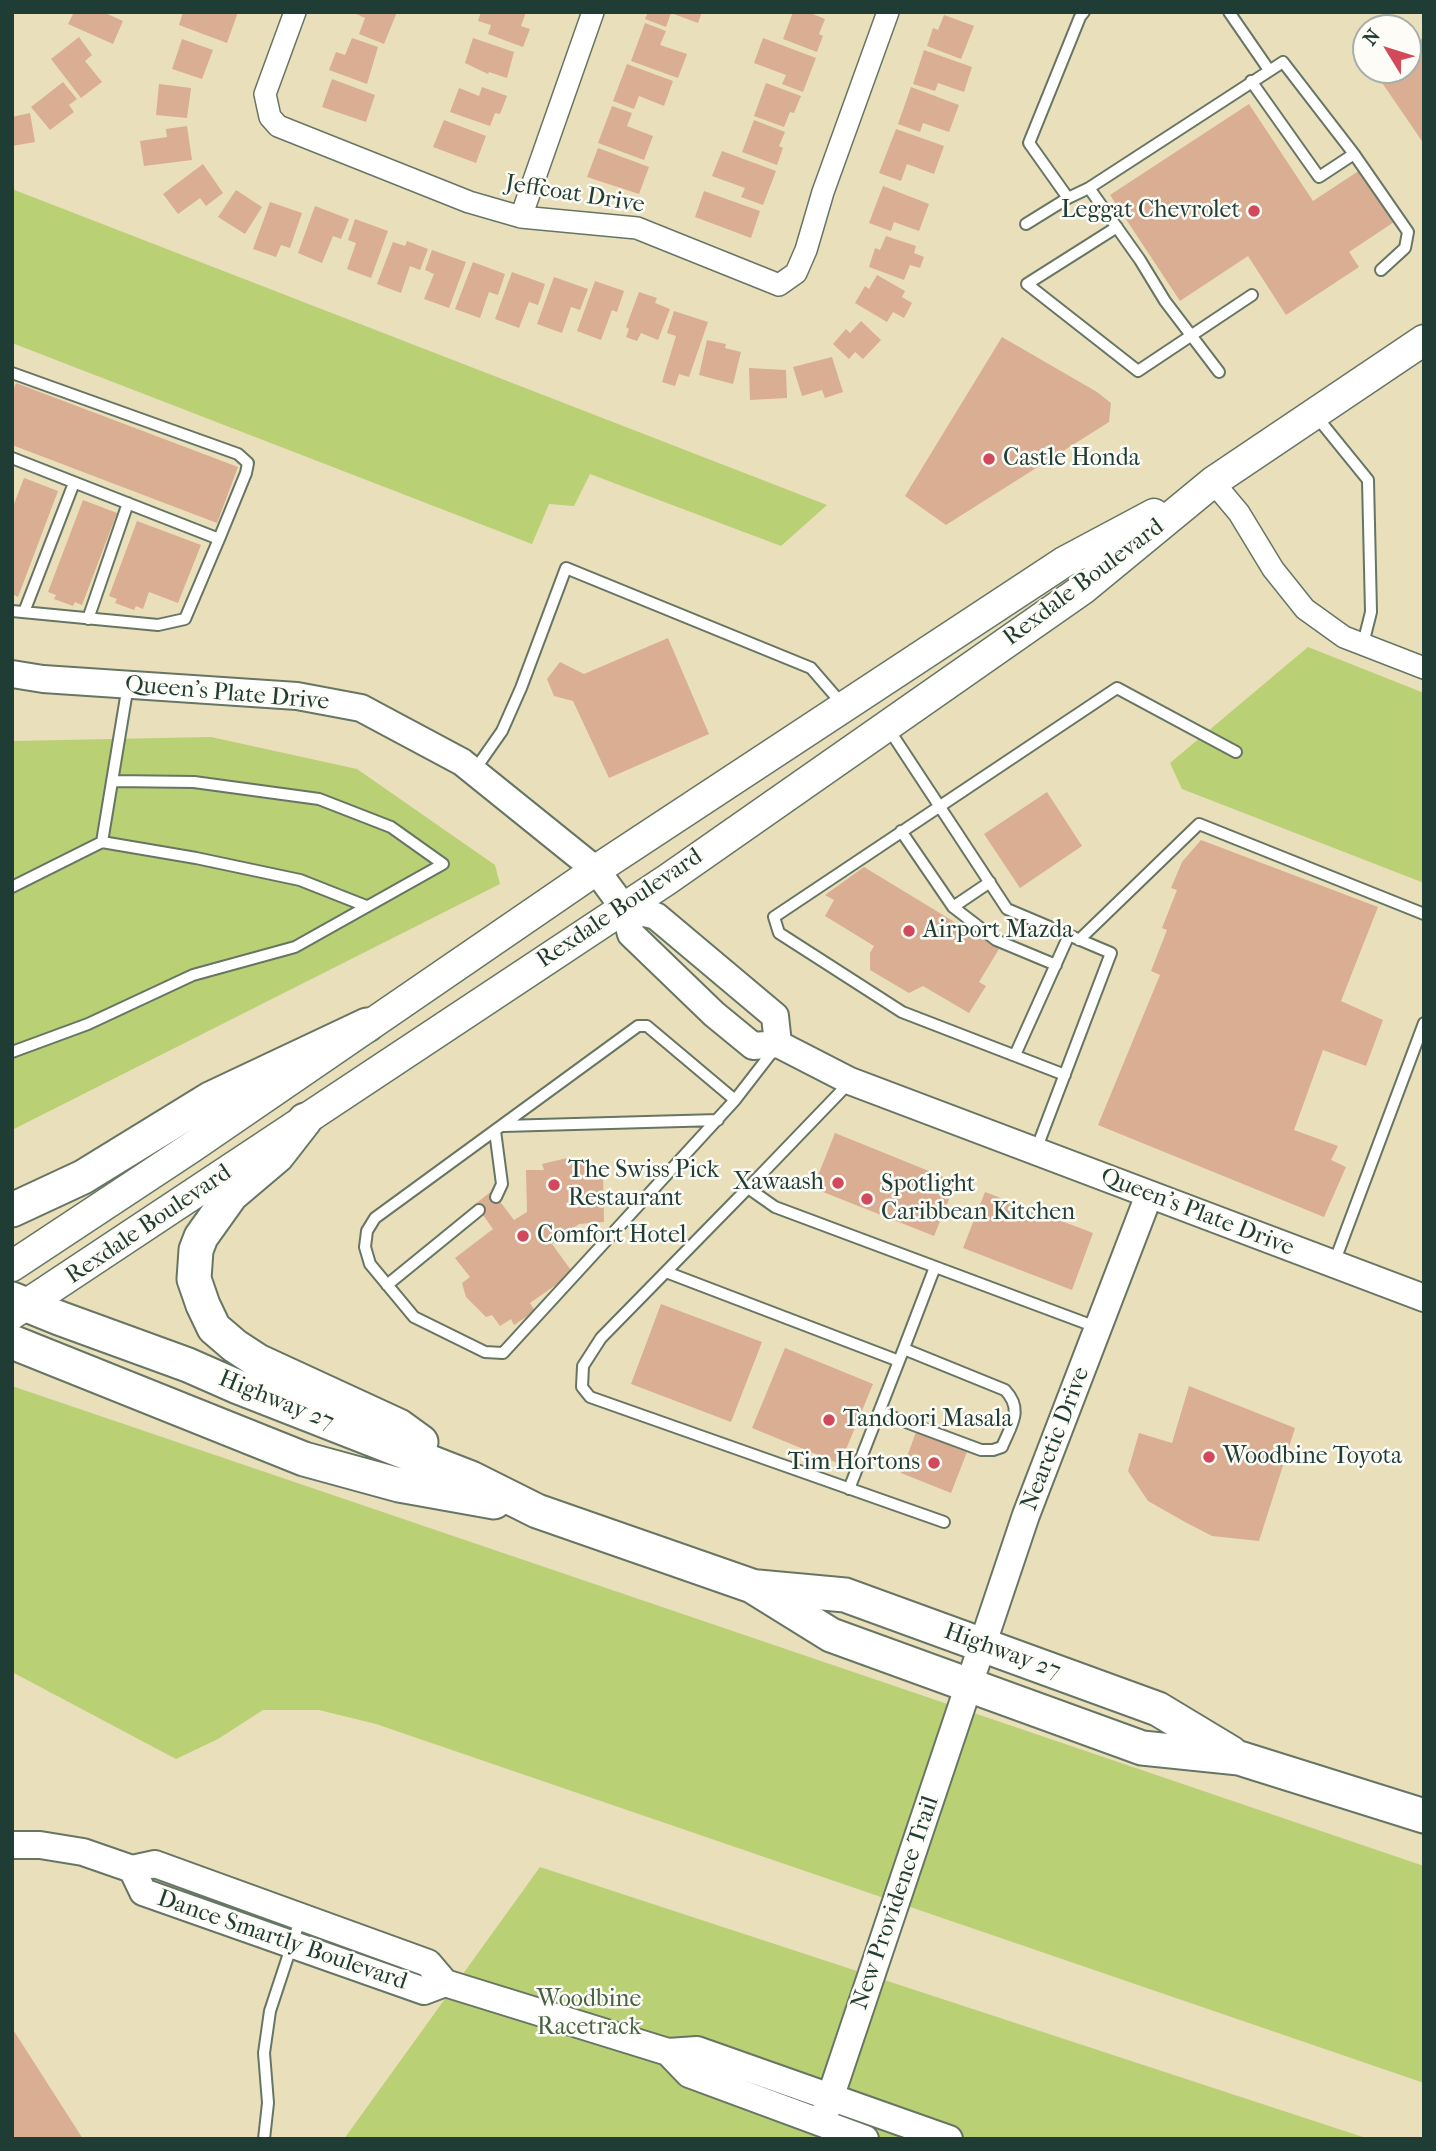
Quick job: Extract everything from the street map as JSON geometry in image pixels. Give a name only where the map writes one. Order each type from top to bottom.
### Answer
[{"type":"main road","name":"Rexdale Boulevard","points":[[12,1266],[192,1147],[596,870],[1064,562],[1213,482],[1424,340]]},
{"type":"main road","name":"Rexdale Boulevard","points":[[18,1306],[624,908],[1083,589],[1213,482]]},
{"type":"main road","points":[[12,1210],[83,1177],[210,1099],[367,1025]]},
{"type":"main road","points":[[305,1120],[276,1156],[231,1195],[201,1237],[196,1250],[194,1279],[208,1318],[235,1346],[258,1361],[399,1426],[471,1478]]},
{"type":"main road","name":"Highway 27","points":[[18,1306],[59,1318],[188,1365],[471,1478],[537,1511],[752,1586],[831,1635],[1142,1748],[1239,1758],[1424,1816]]},
{"type":"main road","name":"Highway 27","points":[[12,1342],[304,1459],[399,1485],[537,1511]]},
{"type":"main road","name":"Highway 27","points":[[752,1586],[845,1595],[1158,1709],[1239,1758]]},
{"type":"street","name":"Jeffcoat Drive","points":[[295,12],[265,94],[270,117],[278,127],[469,202],[521,217],[637,228],[779,285],[796,273],[806,250],[823,192],[888,12]]},
{"type":"street","points":[[521,217],[593,12]]},
{"type":"street","points":[[1213,482],[1239,513],[1273,569],[1305,609],[1344,637],[1424,668]]},
{"type":"street","name":"Queen's Plate Drive","points":[[12,674],[43,679],[297,696],[361,708],[463,762],[596,870],[624,908],[631,934],[714,1014],[752,1046],[778,1044],[850,1082],[1424,1298]]},
{"type":"street","points":[[624,908],[656,916],[775,1016],[778,1044]]},
{"type":"street","name":"Nearctic Drive","points":[[970,1685],[1026,1515],[1149,1195]]},
{"type":"street","name":"New Providence Trail","points":[[822,2122],[970,1685]]},
{"type":"street","name":"Dance Smartly Boulevard","points":[[12,1844],[40,1845],[83,1852],[132,1869],[155,1864],[428,1963],[444,1983],[668,2052],[697,2050],[949,2139]]},
{"type":"street","name":"Dance Smartly Boulevard","points":[[132,1869],[143,1892],[424,1991],[444,1983]]},
{"type":"street","name":"Dance Smartly Boulevard","points":[[668,2052],[689,2074],[865,2139]]},
{"type":"lane","points":[[1068,198],[1029,143],[1084,12]]},
{"type":"lane","points":[[1229,12],[1269,71]]},
{"type":"lane","points":[[1026,224],[1089,188],[1251,80],[1283,62],[1354,154],[1408,232],[1405,248],[1381,270]]},
{"type":"lane","points":[[1251,80],[1319,177],[1354,154]]},
{"type":"lane","points":[[1089,188],[1165,301],[1219,372]]},
{"type":"lane","points":[[1117,227],[1027,284],[1138,371],[1252,295]]},
{"type":"lane","points":[[12,373],[238,454],[248,463],[185,619],[158,625],[18,612],[74,482]]},
{"type":"lane","points":[[1315,414],[1367,480],[1371,612],[1363,644]]},
{"type":"lane","points":[[13,461],[219,539]]},
{"type":"lane","points":[[88,618],[128,503]]},
{"type":"lane","points":[[474,771],[502,731],[566,568],[811,668],[844,707]]},
{"type":"lane","points":[[102,842],[128,685]]},
{"type":"lane","points":[[1065,1075],[902,1012],[779,933],[774,916],[1117,688],[1236,752]]},
{"type":"lane","points":[[886,726],[1007,909],[1111,953],[1036,1151]]},
{"type":"lane","points":[[12,1052],[88,1024],[193,975],[295,947],[443,864],[391,827],[319,799],[194,782],[114,781]]},
{"type":"lane","points":[[1015,1055],[1056,965],[1074,938],[1199,824],[1424,914]]},
{"type":"lane","points":[[901,831],[953,906],[996,940],[1056,965]]},
{"type":"lane","points":[[12,887],[102,842],[300,880],[366,906]]},
{"type":"lane","points":[[953,906],[990,882]]},
{"type":"lane","points":[[1333,1264],[1424,1023]]},
{"type":"lane","points":[[735,1100],[647,1026],[638,1026],[376,1218],[367,1231],[365,1247],[370,1264],[414,1317],[485,1352],[503,1353],[735,1100],[778,1044]]},
{"type":"lane","points":[[850,1082],[601,1338],[583,1366],[582,1387],[590,1397],[944,1522]]},
{"type":"lane","points":[[499,1128],[718,1119]]},
{"type":"lane","points":[[496,1197],[502,1184],[499,1128]]},
{"type":"lane","points":[[748,1188],[775,1207],[1099,1328]]},
{"type":"lane","points":[[387,1285],[479,1210]]},
{"type":"lane","points":[[849,1489],[935,1267]]},
{"type":"lane","points":[[666,1272],[899,1361]]},
{"type":"lane","points":[[879,1412],[981,1450],[1002,1447],[1016,1410],[1014,1399],[1005,1390],[904,1349]]},
{"type":"lane","points":[[264,2139],[268,2103],[264,2053],[268,2021],[301,1917]]},
{"type":"green space","points":[[12,189],[827,505],[781,546],[590,474],[574,506],[549,504],[532,544],[12,343]]},
{"type":"green space","points":[[1308,647],[1424,693],[1424,883],[1182,789],[1170,763]]},
{"type":"green space","points":[[211,737],[357,769],[495,865],[500,884],[12,1130],[12,741]]},
{"type":"green space","points":[[12,1386],[1424,1866],[1424,2083],[376,1724],[319,1710],[263,1710],[218,1739],[176,1759],[12,1672]]},
{"type":"green space","name":"Woodbine Racetrack","points":[[540,1867],[1369,2139],[344,2139]]},
{"type":"building","points":[[74,12],[103,12],[123,21],[113,44],[68,24]]},
{"type":"building","points":[[183,12],[238,12],[227,43],[179,25]]},
{"type":"building","points":[[352,12],[397,12],[384,44],[359,34],[365,18]]},
{"type":"building","points":[[481,12],[526,12],[521,26],[530,29],[523,47],[488,34],[491,25],[478,21]]},
{"type":"building","points":[[648,12],[702,12],[698,23],[671,13],[666,27],[645,19]]},
{"type":"building","points":[[793,12],[808,12],[825,19],[819,34],[823,36],[817,52],[783,39]]},
{"type":"building","points":[[944,15],[974,26],[961,59],[927,46],[933,28],[938,30]]},
{"type":"building","points":[[645,23],[666,31],[660,45],[687,54],[678,78],[631,61]]},
{"type":"building","points":[[79,37],[92,55],[85,61],[102,82],[81,98],[51,59]]},
{"type":"building","points":[[1424,37],[1424,144],[1383,84],[1422,84]]},
{"type":"building","points":[[352,38],[378,47],[367,84],[329,70],[336,52],[345,55]]},
{"type":"building","points":[[473,38],[514,52],[507,78],[489,72],[488,74],[465,63]]},
{"type":"building","points":[[763,38],[816,58],[803,92],[782,84],[786,75],[754,63]]},
{"type":"building","points":[[182,39],[213,50],[202,79],[172,69]]},
{"type":"building","points":[[924,50],[972,67],[964,92],[938,83],[935,91],[913,84]]},
{"type":"building","points":[[627,64],[673,81],[664,106],[639,96],[634,109],[613,101]]},
{"type":"building","points":[[332,79],[375,95],[366,122],[322,107]]},
{"type":"building","points":[[63,82],[77,99],[69,105],[74,112],[50,130],[31,107]]},
{"type":"building","points":[[766,83],[801,96],[784,127],[754,116]]},
{"type":"building","points":[[159,84],[191,88],[187,118],[156,115]]},
{"type":"building","points":[[482,87],[507,96],[500,114],[495,113],[490,126],[450,112],[459,88],[479,96]]},
{"type":"building","points":[[911,87],[959,105],[949,132],[923,123],[920,132],[898,124]]},
{"type":"building","name":"Leggat Chevrolet","points":[[1249,104],[1313,201],[1360,170],[1394,222],[1349,252],[1359,267],[1286,315],[1248,256],[1180,301],[1110,195]]},
{"type":"building","points":[[612,106],[632,113],[627,126],[653,136],[644,160],[598,143]]},
{"type":"building","points":[[30,113],[35,142],[12,146],[12,117]]},
{"type":"building","points":[[444,120],[486,136],[476,163],[433,147]]},
{"type":"building","points":[[754,120],[785,132],[779,146],[783,148],[777,165],[742,152]]},
{"type":"building","points":[[187,126],[192,160],[144,166],[140,141],[167,137],[166,129]]},
{"type":"building","points":[[896,129],[944,146],[934,174],[907,164],[901,181],[879,173]]},
{"type":"building","points":[[598,148],[649,167],[639,194],[587,177]]},
{"type":"building","points":[[722,151],[776,171],[763,205],[741,197],[745,188],[712,176]]},
{"type":"building","points":[[203,164],[223,193],[206,206],[200,198],[178,214],[163,194]]},
{"type":"building","points":[[883,186],[929,204],[919,231],[894,222],[891,231],[869,223]]},
{"type":"building","points":[[236,190],[262,207],[245,234],[218,217]]},
{"type":"building","points":[[704,191],[760,211],[751,238],[695,217]]},
{"type":"building","points":[[270,202],[302,213],[290,248],[281,245],[276,257],[253,249]]},
{"type":"building","points":[[315,206],[349,219],[341,239],[333,236],[322,263],[298,253]]},
{"type":"building","points":[[355,219],[388,231],[371,278],[347,269],[356,243],[348,240]]},
{"type":"building","points":[[886,236],[916,246],[914,253],[924,257],[920,268],[910,265],[904,280],[869,267],[875,248],[880,250]]},
{"type":"building","points":[[407,241],[428,249],[420,270],[410,266],[401,293],[377,284],[393,242],[405,246]]},
{"type":"building","points":[[432,250],[466,262],[449,308],[424,299],[434,274],[425,270]]},
{"type":"building","points":[[473,262],[505,274],[498,295],[489,292],[480,318],[455,309]]},
{"type":"building","points":[[512,272],[545,284],[538,305],[529,302],[519,328],[495,319]]},
{"type":"building","points":[[877,275],[905,291],[902,297],[912,303],[904,318],[893,312],[887,322],[855,303],[865,286],[869,289]]},
{"type":"building","points":[[554,277],[588,289],[580,310],[571,307],[562,333],[537,324]]},
{"type":"building","points":[[595,281],[624,291],[617,312],[612,310],[601,340],[577,331]]},
{"type":"building","points":[[639,292],[657,298],[655,303],[670,309],[658,340],[641,333],[637,341],[626,337],[629,329],[626,327]]},
{"type":"building","points":[[674,311],[708,322],[689,377],[679,374],[675,386],[662,382],[676,336],[667,333]]},
{"type":"building","points":[[861,321],[881,340],[863,359],[855,352],[849,359],[833,344],[846,329],[850,333]]},
{"type":"building","name":"Castle Honda","points":[[1002,337],[1097,392],[1111,403],[1109,422],[946,525],[905,496]]},
{"type":"building","points":[[707,340],[726,344],[725,348],[741,352],[733,384],[699,375]]},
{"type":"building","points":[[832,357],[843,392],[825,398],[822,390],[802,396],[793,367]]},
{"type":"building","points":[[749,368],[786,370],[787,398],[750,400]]},
{"type":"building","points":[[16,383],[238,467],[217,523],[12,445],[12,393]]},
{"type":"building","points":[[24,478],[58,491],[18,597],[12,594],[12,509]]},
{"type":"building","points":[[83,500],[117,513],[82,605],[75,602],[73,606],[54,599],[56,595],[48,592]]},
{"type":"building","points":[[137,521],[201,545],[178,603],[149,592],[143,609],[136,606],[134,610],[115,603],[117,599],[109,596]]},
{"type":"building","points":[[668,638],[709,734],[609,778],[573,701],[554,696],[547,679],[560,662],[584,674]]},
{"type":"building","points":[[1047,792],[1082,846],[1020,888],[984,834]]},
{"type":"building","points":[[1201,840],[1378,907],[1341,1001],[1383,1020],[1366,1066],[1323,1050],[1294,1130],[1338,1146],[1331,1160],[1346,1167],[1324,1217],[1098,1125],[1160,975],[1151,971],[1167,930],[1162,928],[1177,890],[1171,888],[1182,862]]},
{"type":"building","name":"Airport Mazda","points":[[864,867],[999,949],[979,982],[986,986],[969,1013],[923,986],[909,993],[870,970],[870,953],[874,946],[825,916],[834,900],[825,895]]},
{"type":"building","points":[[835,1133],[956,1182],[934,1236],[813,1188]]},
{"type":"building","name":"Comfort Hotel","points":[[567,1158],[586,1163],[587,1168],[603,1169],[604,1222],[579,1224],[552,1244],[573,1273],[530,1303],[535,1311],[514,1325],[511,1319],[500,1326],[492,1315],[486,1317],[466,1297],[462,1283],[470,1277],[455,1258],[493,1229],[475,1204],[492,1191],[514,1220],[527,1212],[526,1170],[544,1170],[542,1164]]},
{"type":"building","points":[[985,1192],[1093,1233],[1072,1290],[963,1248]]},
{"type":"building","points":[[661,1304],[762,1342],[731,1422],[631,1384]]},
{"type":"building","points":[[785,1348],[873,1384],[840,1464],[752,1428]]},
{"type":"building","name":"Woodbine Toyota","points":[[1189,1386],[1295,1428],[1259,1541],[1212,1536],[1185,1522],[1148,1501],[1128,1471],[1139,1433],[1172,1443]]},
{"type":"building","name":"Tim Hortons","points":[[916,1432],[967,1452],[951,1493],[901,1473]]},
{"type":"building","points":[[12,2028],[83,2139],[12,2139]]},
{"type":"place","name":"Leggat Chevrolet","points":[[1254,211]]},
{"type":"place","name":"Castle Honda","points":[[989,459]]},
{"type":"place","name":"Airport Mazda","points":[[909,931]]},
{"type":"place","name":"Xawaash","points":[[838,1183]]},
{"type":"place","name":"The Swiss Pick Restaurant","points":[[554,1185]]},
{"type":"place","name":"Spotlight Caribbean Kitchen","points":[[867,1199]]},
{"type":"place","name":"Comfort Hotel","points":[[523,1236]]},
{"type":"place","name":"Tandoori Masala","points":[[829,1420]]},
{"type":"place","name":"Woodbine Toyota","points":[[1209,1457]]},
{"type":"place","name":"Tim Hortons","points":[[934,1463]]}]
